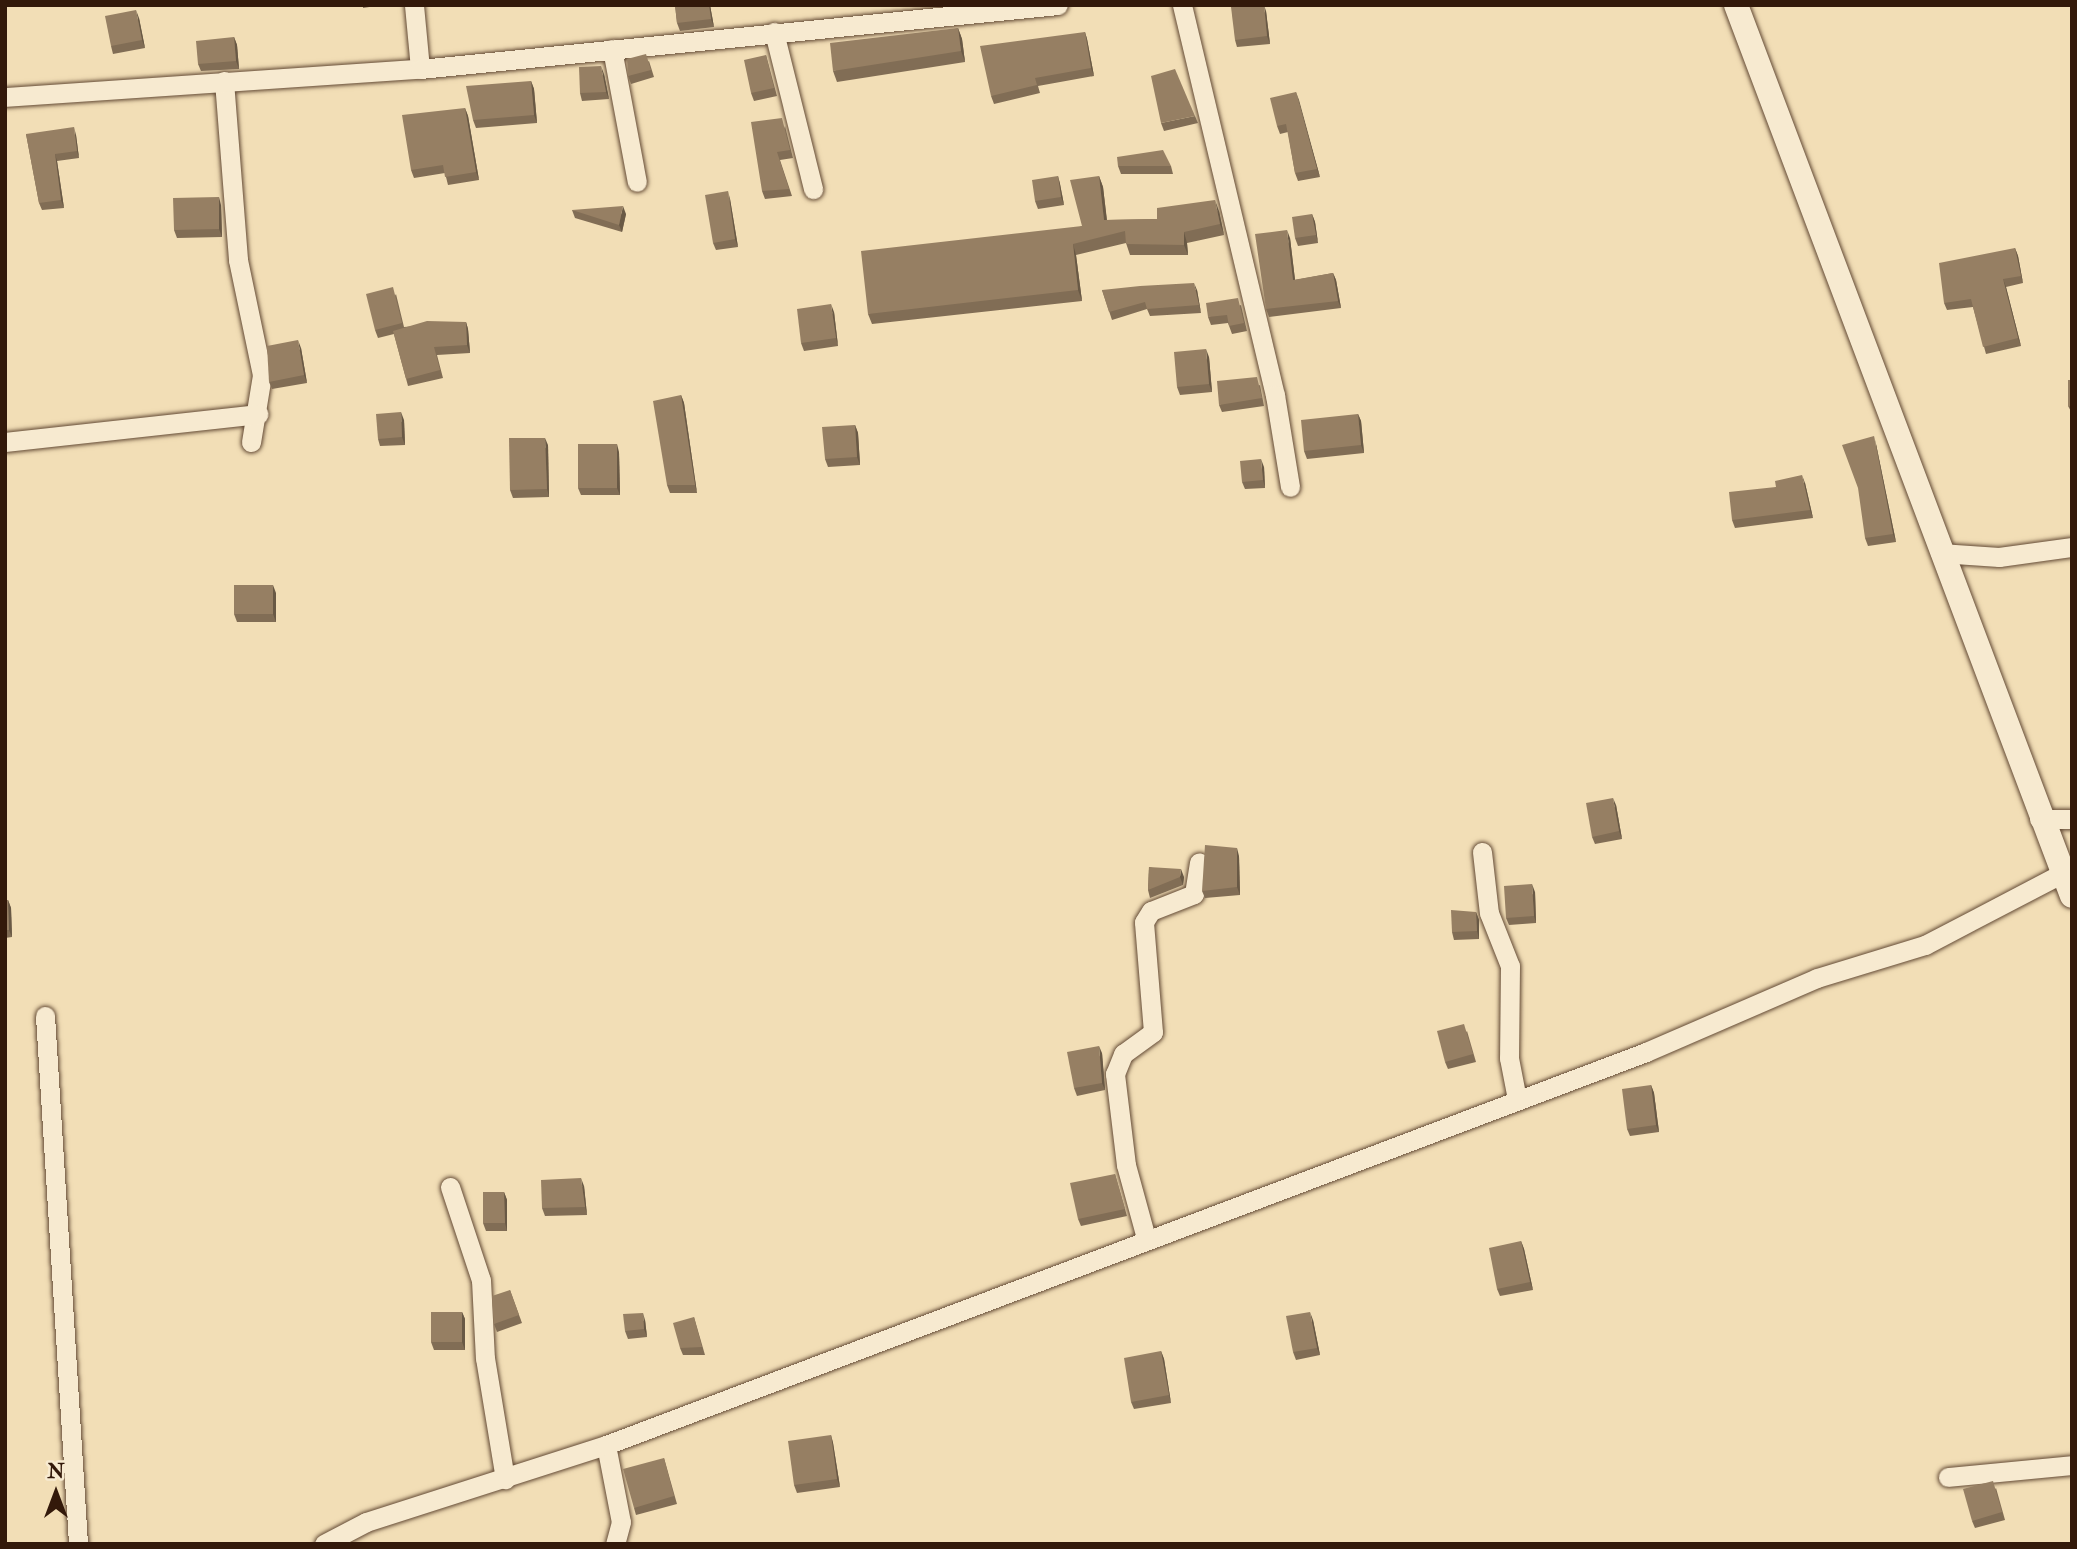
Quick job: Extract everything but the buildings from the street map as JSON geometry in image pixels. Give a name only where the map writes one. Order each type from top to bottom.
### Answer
[{"type":"street","points":[[414,5],[420,69]]},
{"type":"street","points":[[5,97],[420,69],[1058,5]]},
{"type":"street","points":[[1182,5],[1275,395],[1290,487]]},
{"type":"street","points":[[1736,5],[2039,819],[2072,896]]},
{"type":"street","points":[[774,32],[813,189]]},
{"type":"street","points":[[612,49],[638,182]]},
{"type":"street","points":[[224,81],[238,260],[262,375],[258,414],[251,442]]},
{"type":"street","points":[[5,442],[258,414]]},
{"type":"street","points":[[1940,553],[1999,557],[2072,547]]},
{"type":"street","points":[[2039,819],[2072,819]]},
{"type":"street","points":[[1482,852],[1489,914],[1510,966],[1509,1058],[1517,1099]]},
{"type":"street","points":[[1146,1238],[1126,1165],[1115,1074],[1123,1054],[1153,1032],[1144,922],[1151,911],[1194,894],[1199,862]]},
{"type":"street","points":[[325,1544],[366,1522],[607,1445],[1146,1238],[1646,1052],[1818,978],[1925,945],[2063,873]]},
{"type":"street","points":[[45,1016],[78,1544]]},
{"type":"street","points":[[450,1187],[481,1280],[485,1358],[505,1479]]},
{"type":"street","points":[[607,1445],[621,1522],[615,1544]]},
{"type":"street","points":[[1948,1477],[2072,1465]]}]
